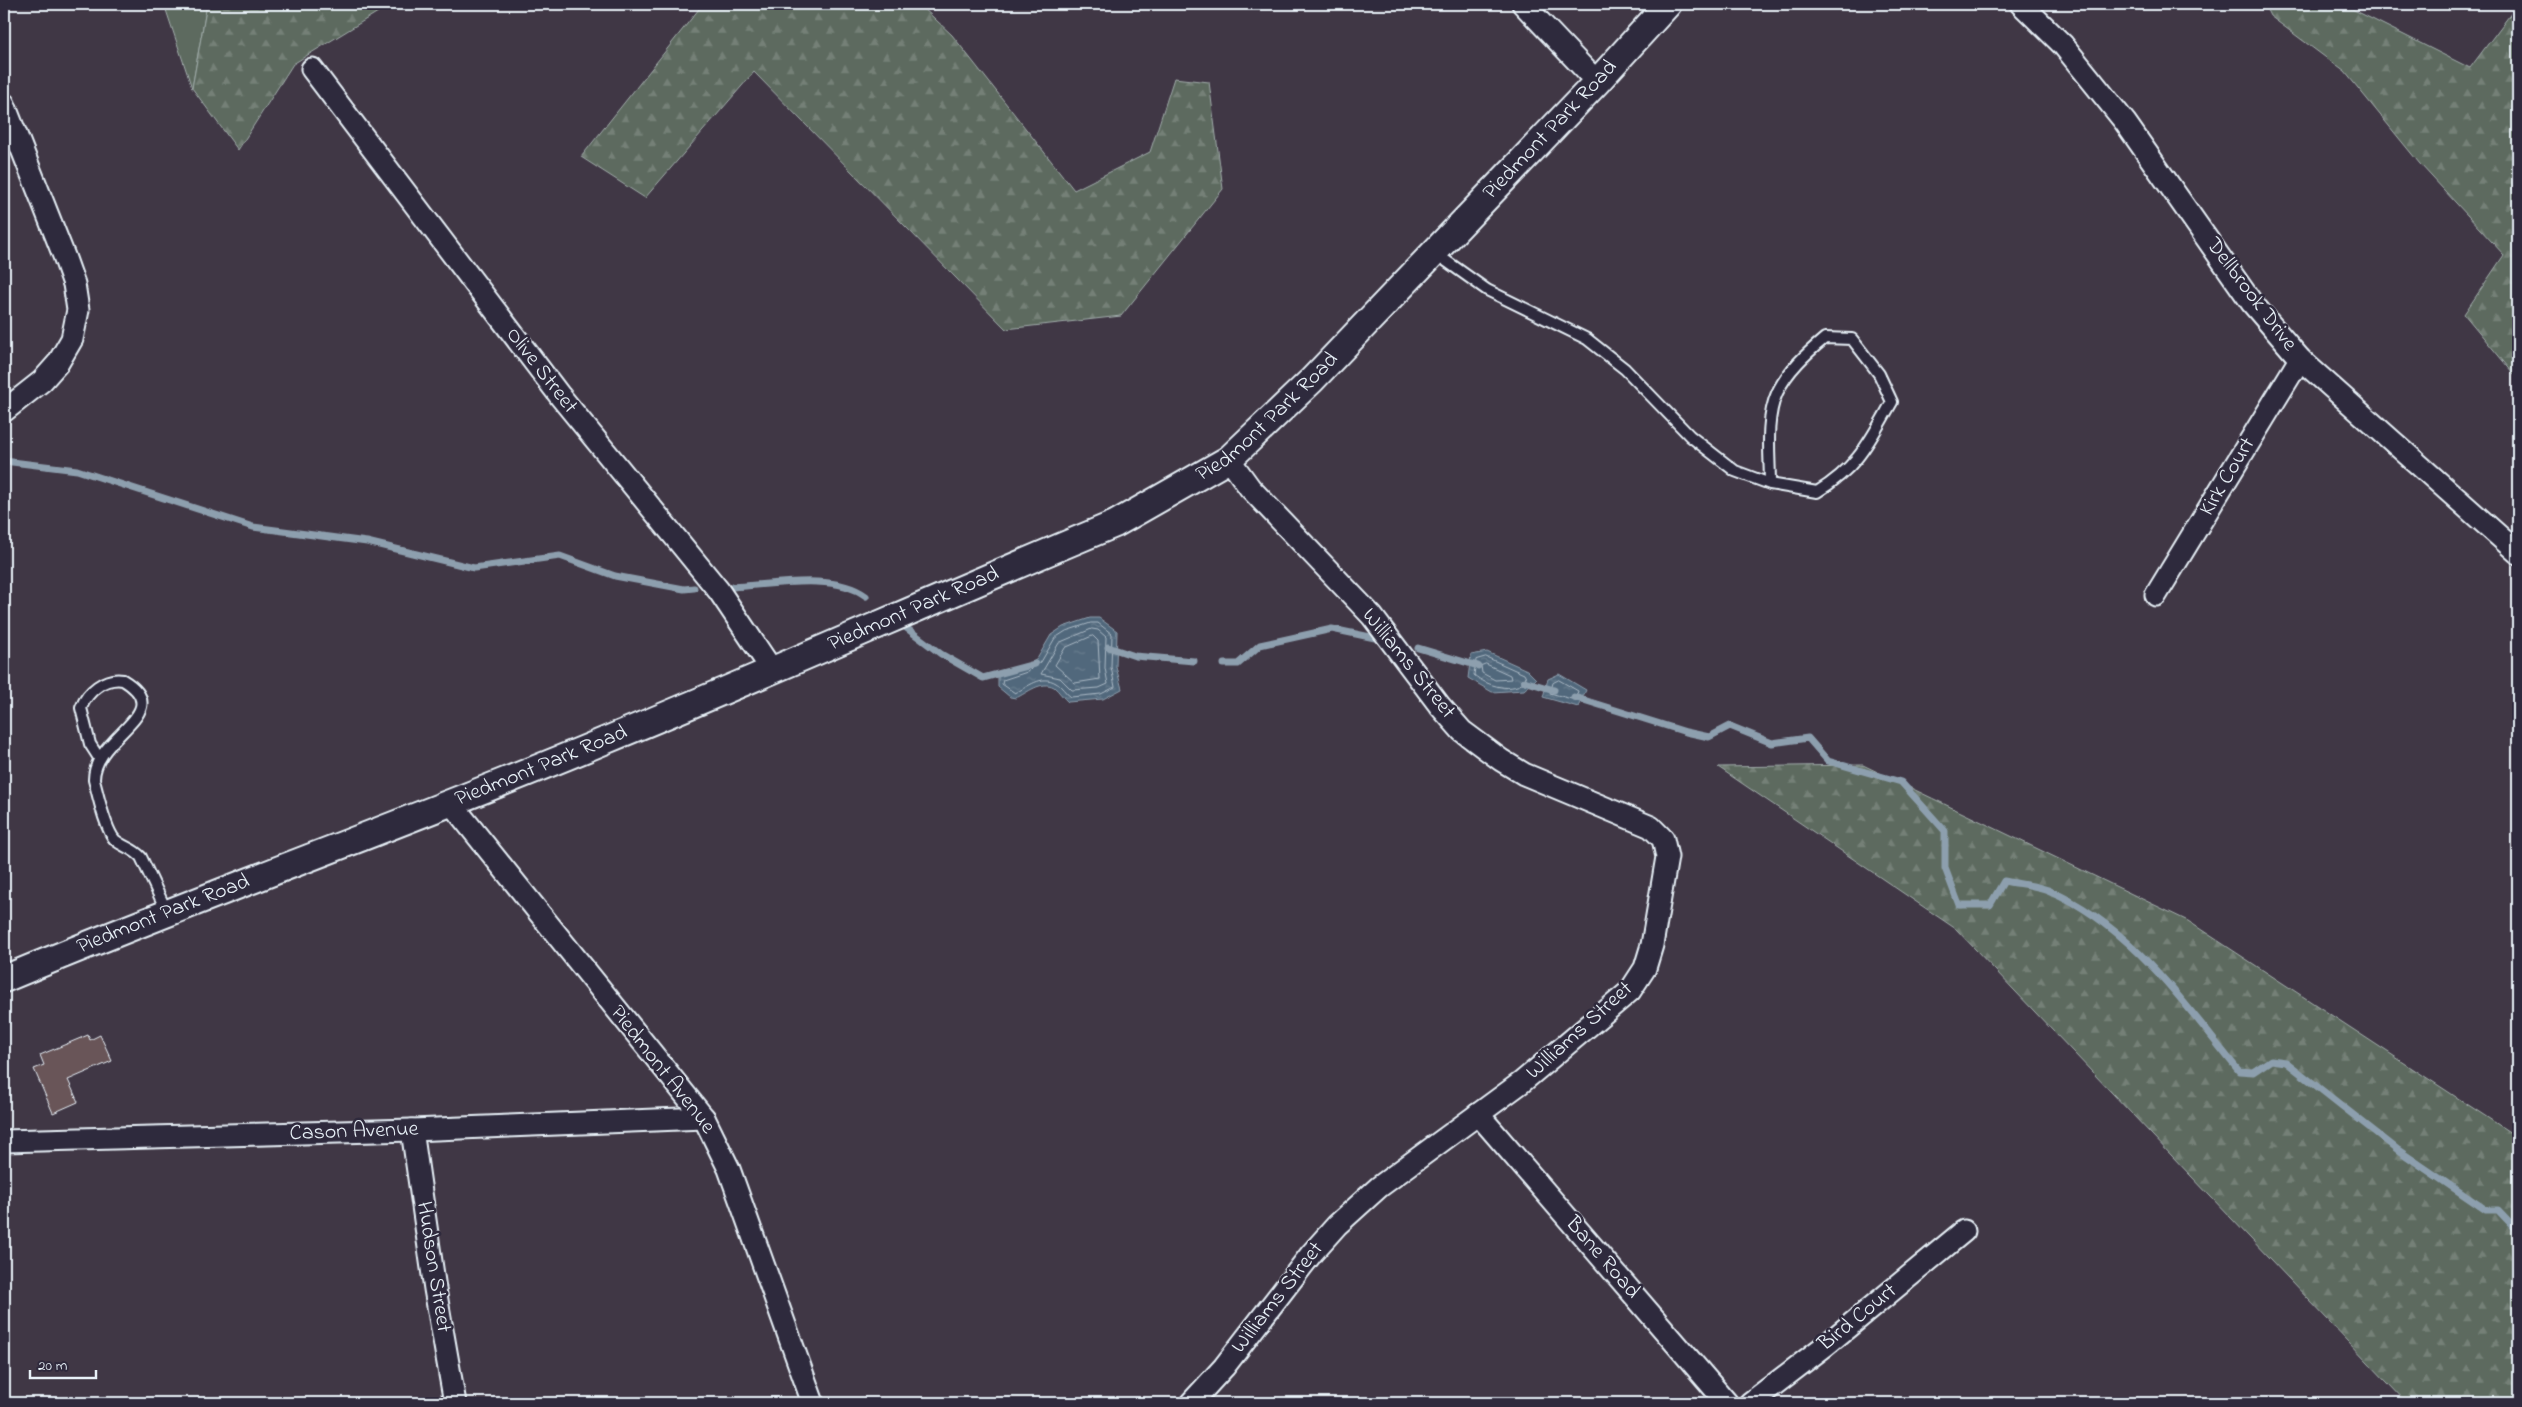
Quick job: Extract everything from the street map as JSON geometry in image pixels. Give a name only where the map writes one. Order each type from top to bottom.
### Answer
[{"type":"street","points":[[1523,4],[1597,82]]},
{"type":"street","name":"Piedmont Park Road","points":[[4,979],[167,913],[451,804],[772,670],[898,614],[1115,524],[1229,460],[1312,380],[1597,82],[1668,4]]},
{"type":"street","name":"Dellbrook Drive","points":[[2021,4],[2063,45],[2125,122],[2252,303],[2300,359],[2518,553]]},
{"type":"street","name":"Olive Street","points":[[312,69],[560,396],[719,591],[772,670]]},
{"type":"street","points":[[4,104],[64,256],[74,284],[78,310],[72,339],[58,363],[42,381],[4,411]]},
{"type":"street","name":"Kirk Court","points":[[2156,595],[2300,359]]},
{"type":"street","name":"Williams Street","points":[[1191,1403],[1224,1367],[1312,1253],[1337,1225],[1379,1187],[1529,1077],[1630,991],[1645,968],[1652,945],[1667,848],[1663,840],[1651,827],[1524,774],[1500,760],[1462,731],[1440,706],[1372,616],[1250,488],[1229,460]]},
{"type":"street","name":"Piedmont Avenue","points":[[451,804],[704,1118],[728,1169],[813,1403]]},
{"type":"street","name":"Bane Road","points":[[1478,1114],[1727,1403]]},
{"type":"street","name":"Cason Avenue","points":[[4,1141],[412,1130],[704,1118]]},
{"type":"street","name":"Hudson Street","points":[[412,1130],[455,1403]]},
{"type":"street","name":"Bird Court","points":[[1750,1403],[1826,1345],[1964,1231]]},
{"type":"lane","points":[[1434,252],[1487,290],[1588,339],[1625,369],[1690,436],[1735,471],[1770,484],[1818,492],[1840,478],[1867,447],[1892,402],[1879,374],[1852,339],[1825,338],[1803,356],[1777,393],[1770,427],[1770,484]]},
{"type":"lane","points":[[99,758],[90,744],[82,708],[90,692],[108,682],[123,680],[137,691],[142,708],[140,715],[117,736],[99,758],[94,771],[94,780],[112,835],[120,843],[135,850],[141,857],[167,913]]},
{"type":"green space","points":[[164,4],[207,4],[192,88]]},
{"type":"green space","points":[[207,4],[391,4],[293,64],[238,150],[192,88]]},
{"type":"green space","points":[[703,4],[919,4],[952,35],[1074,190],[1150,152],[1174,78],[1209,82],[1223,189],[1121,316],[1006,329],[754,72],[645,198],[581,157]]},
{"type":"green space","points":[[2264,4],[2342,4],[2470,68],[2518,4],[2518,379],[2464,314],[2504,255],[2420,164],[2345,72],[2270,16]]},
{"type":"green space","points":[[1863,765],[2188,921],[2511,1133],[2518,1133],[2518,1396],[2516,1403],[2407,1403],[1956,929],[1718,767]]},
{"type":"water","points":[[1090,618],[1099,618],[1117,631],[1116,667],[1122,689],[1103,699],[1068,702],[1054,687],[1049,685],[1039,686],[1016,698],[1010,697],[998,687],[998,676],[1024,668],[1037,659],[1051,635],[1063,627]]},
{"type":"water","points":[[1487,652],[1527,670],[1536,679],[1524,690],[1492,692],[1468,678],[1471,655]]},
{"type":"water","points":[[1559,674],[1586,690],[1578,707],[1543,697],[1548,679]]},
{"type":"building","points":[[88,1035],[90,1040],[100,1035],[112,1061],[68,1080],[78,1102],[53,1113],[34,1069],[44,1065],[40,1055]]},
{"type":"waterway","points":[[4,461],[77,470],[253,527],[367,542],[474,568],[560,556],[615,576],[684,589],[694,588]]},
{"type":"waterway","points":[[733,587],[820,582],[837,584],[866,596]]},
{"type":"waterway","points":[[905,627],[941,654],[983,678],[1035,664]]},
{"type":"waterway","points":[[1224,664],[1238,664],[1260,645],[1332,629],[1375,638]]},
{"type":"waterway","points":[[1108,647],[1135,656],[1194,661]]},
{"type":"waterway","points":[[1418,648],[1478,666]]},
{"type":"waterway","points":[[1524,681],[1554,690]]},
{"type":"waterway","points":[[1574,697],[1686,732],[1709,737],[1730,726],[1772,743],[1808,738],[1828,761],[1901,782],[1945,831],[1945,868],[1959,905],[1990,905],[2004,881],[2043,888],[2078,905],[2130,945],[2154,969],[2239,1071],[2253,1072],[2271,1060],[2286,1062],[2398,1150],[2486,1210],[2498,1210],[2518,1231]]}]
